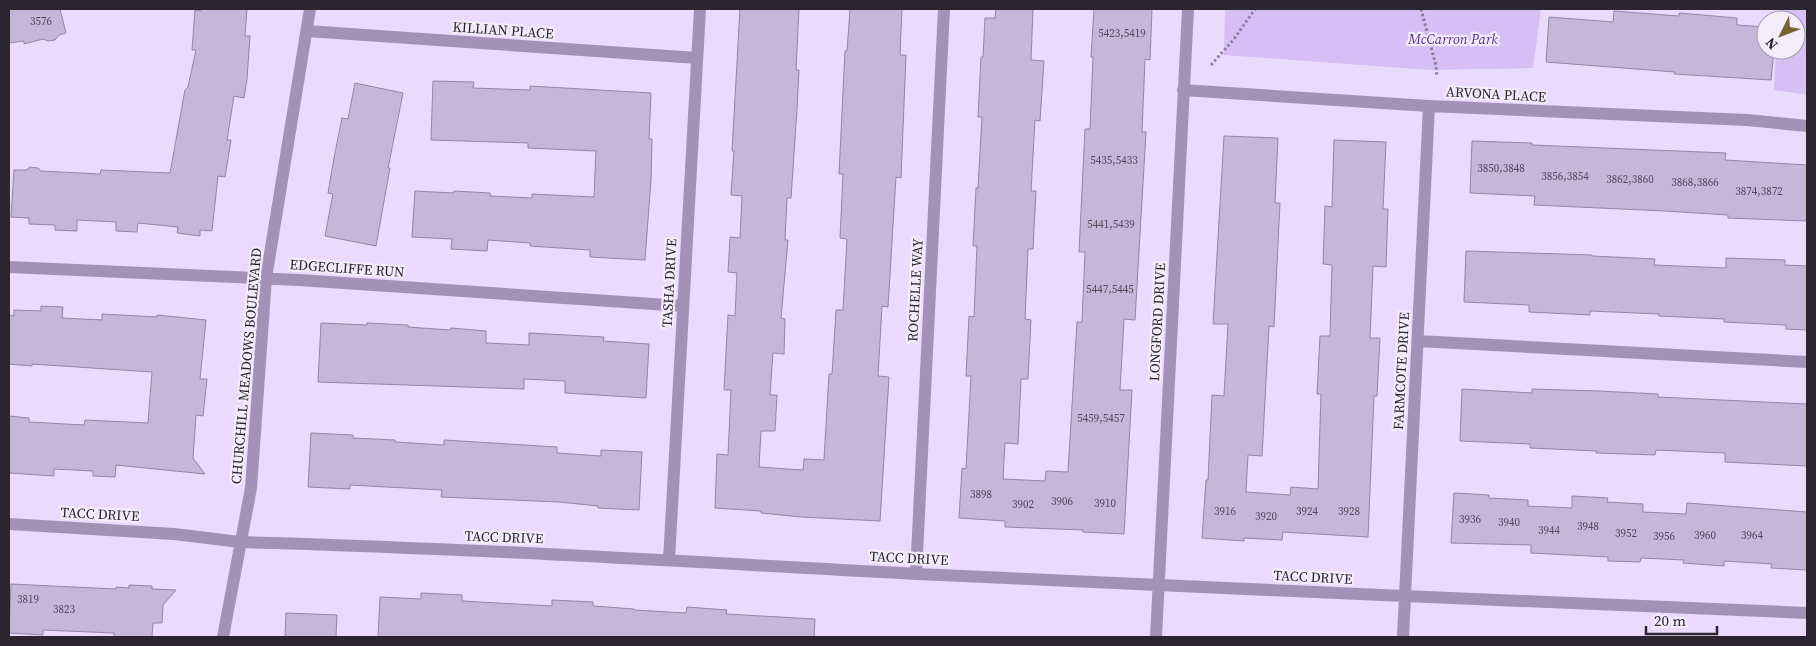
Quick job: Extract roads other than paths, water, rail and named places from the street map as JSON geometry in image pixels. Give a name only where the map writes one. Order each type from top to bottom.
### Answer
[{"type":"street","name":"CHURCHILL MEADOWS BOULEVARD","points":[[223,637],[251,488],[266,278],[310,9]]},
{"type":"street","name":"TASHA DRIVE","points":[[669,560],[700,9]]},
{"type":"street","name":"ROCHELLE WAY","points":[[916,574],[944,9]]},
{"type":"street","name":"LONGFORD DRIVE","points":[[1156,637],[1188,9]]},
{"type":"street","name":"KILLIAN PLACE","points":[[306,31],[697,58]]},
{"type":"street","name":"ARVONA PLACE","points":[[1184,90],[1429,106],[1747,120],[1807,126]]},
{"type":"street","name":"FARMCOTE DRIVE","points":[[1403,637],[1429,106]]},
{"type":"street","name":"EDGECLIFFE RUN","points":[[9,267],[266,278],[683,306]]},
{"type":"street","points":[[1418,341],[1807,362]]},
{"type":"street","name":"TACC DRIVE","points":[[9,524],[174,534],[240,542],[669,560],[916,574],[1405,597],[1807,613]]},
{"type":"park label","name":"McCarron Park","points":[[1453,39]]}]
